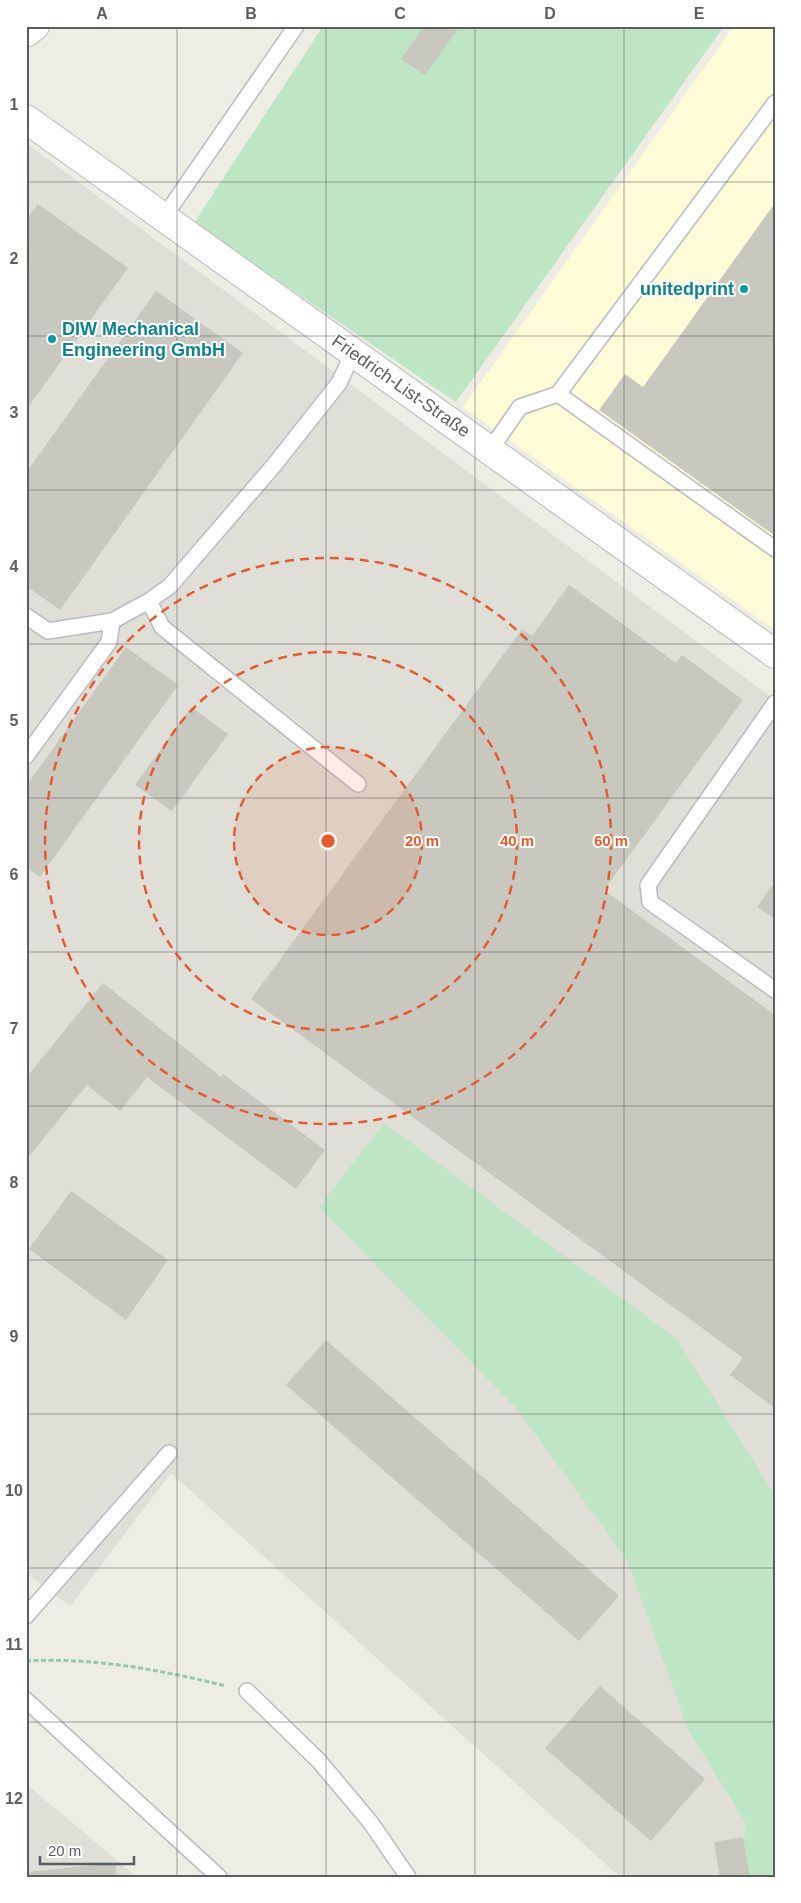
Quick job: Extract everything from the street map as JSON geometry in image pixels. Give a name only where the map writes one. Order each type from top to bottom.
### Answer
[{"type":"street","points":[[26,33],[35,26]]},
{"type":"street","name":"Friedrich-List-Straße","points":[[28,123],[164,217],[775,654]]},
{"type":"lane","points":[[164,217],[296,26]]},
{"type":"lane","points":[[490,450],[520,407],[558,394],[775,103]]},
{"type":"lane","points":[[26,616],[48,631],[112,621],[170,586],[275,464],[339,383],[353,353]]},
{"type":"lane","points":[[558,394],[775,549]]},
{"type":"lane","points":[[148,601],[162,627],[358,784]]},
{"type":"lane","points":[[26,756],[108,642],[112,621]]},
{"type":"lane","points":[[775,702],[648,885],[650,902],[775,990]]},
{"type":"lane","points":[[26,1616],[170,1453]]},
{"type":"lane","points":[[247,1691],[319,1761],[371,1823],[408,1877]]},
{"type":"lane","points":[[26,1700],[219,1877]]},
{"type":"path","points":[[26,1661],[58,1659],[170,1672],[247,1691]]},
{"type":"shaded area","points":[[734,26],[775,26],[775,630],[463,407]]},
{"type":"shaded area","points":[[26,143],[775,700],[775,1877],[620,1877],[171,1473],[70,1606],[26,1573]]},
{"type":"shaded area","points":[[26,1784],[131,1872],[136,1877],[26,1877]]},
{"type":"green space","points":[[323,26],[724,26],[456,402],[194,223]]},
{"type":"green space","points":[[384,1123],[677,1339],[775,1496],[775,1877],[742,1877],[745,1822],[688,1729],[627,1560],[517,1409],[319,1207]]},
{"type":"building","points":[[424,26],[460,26],[425,75],[401,59]]},
{"type":"building","name":"unitedprint","points":[[775,203],[775,536],[599,410],[625,374],[643,387]]},
{"type":"building","name":"DIW Mechanical Engineering GmbH","points":[[38,204],[128,268],[26,410],[26,220]]},
{"type":"building","points":[[156,291],[243,353],[60,610],[26,586],[26,473]]},
{"type":"building","points":[[569,585],[676,663],[682,655],[743,700],[604,890],[775,1015],[775,1408],[730,1375],[743,1358],[251,999],[522,629],[532,636]]},
{"type":"building","points":[[126,647],[178,685],[40,877],[26,867],[26,786]]},
{"type":"building","points":[[191,707],[228,734],[172,811],[135,785]]},
{"type":"building","points":[[775,881],[775,919],[757,907]]},
{"type":"building","points":[[103,983],[221,1077],[223,1074],[325,1150],[296,1189],[147,1077],[120,1111],[87,1085],[26,1160],[26,1078]]},
{"type":"building","points":[[71,1191],[168,1260],[126,1320],[29,1249]]},
{"type":"building","points":[[326,1340],[619,1596],[579,1641],[286,1385]]},
{"type":"building","points":[[600,1686],[705,1779],[651,1841],[545,1748]]},
{"type":"building","points":[[743,1837],[750,1877],[720,1877],[714,1842]]},
{"type":"building","points":[[115,1863],[117,1877],[26,1877],[26,1872]]},
{"type":"place","name":"unitedprint","points":[[744,289]]},
{"type":"place","name":"DIW Mechanical Engineering GmbH","points":[[52,339]]}]
